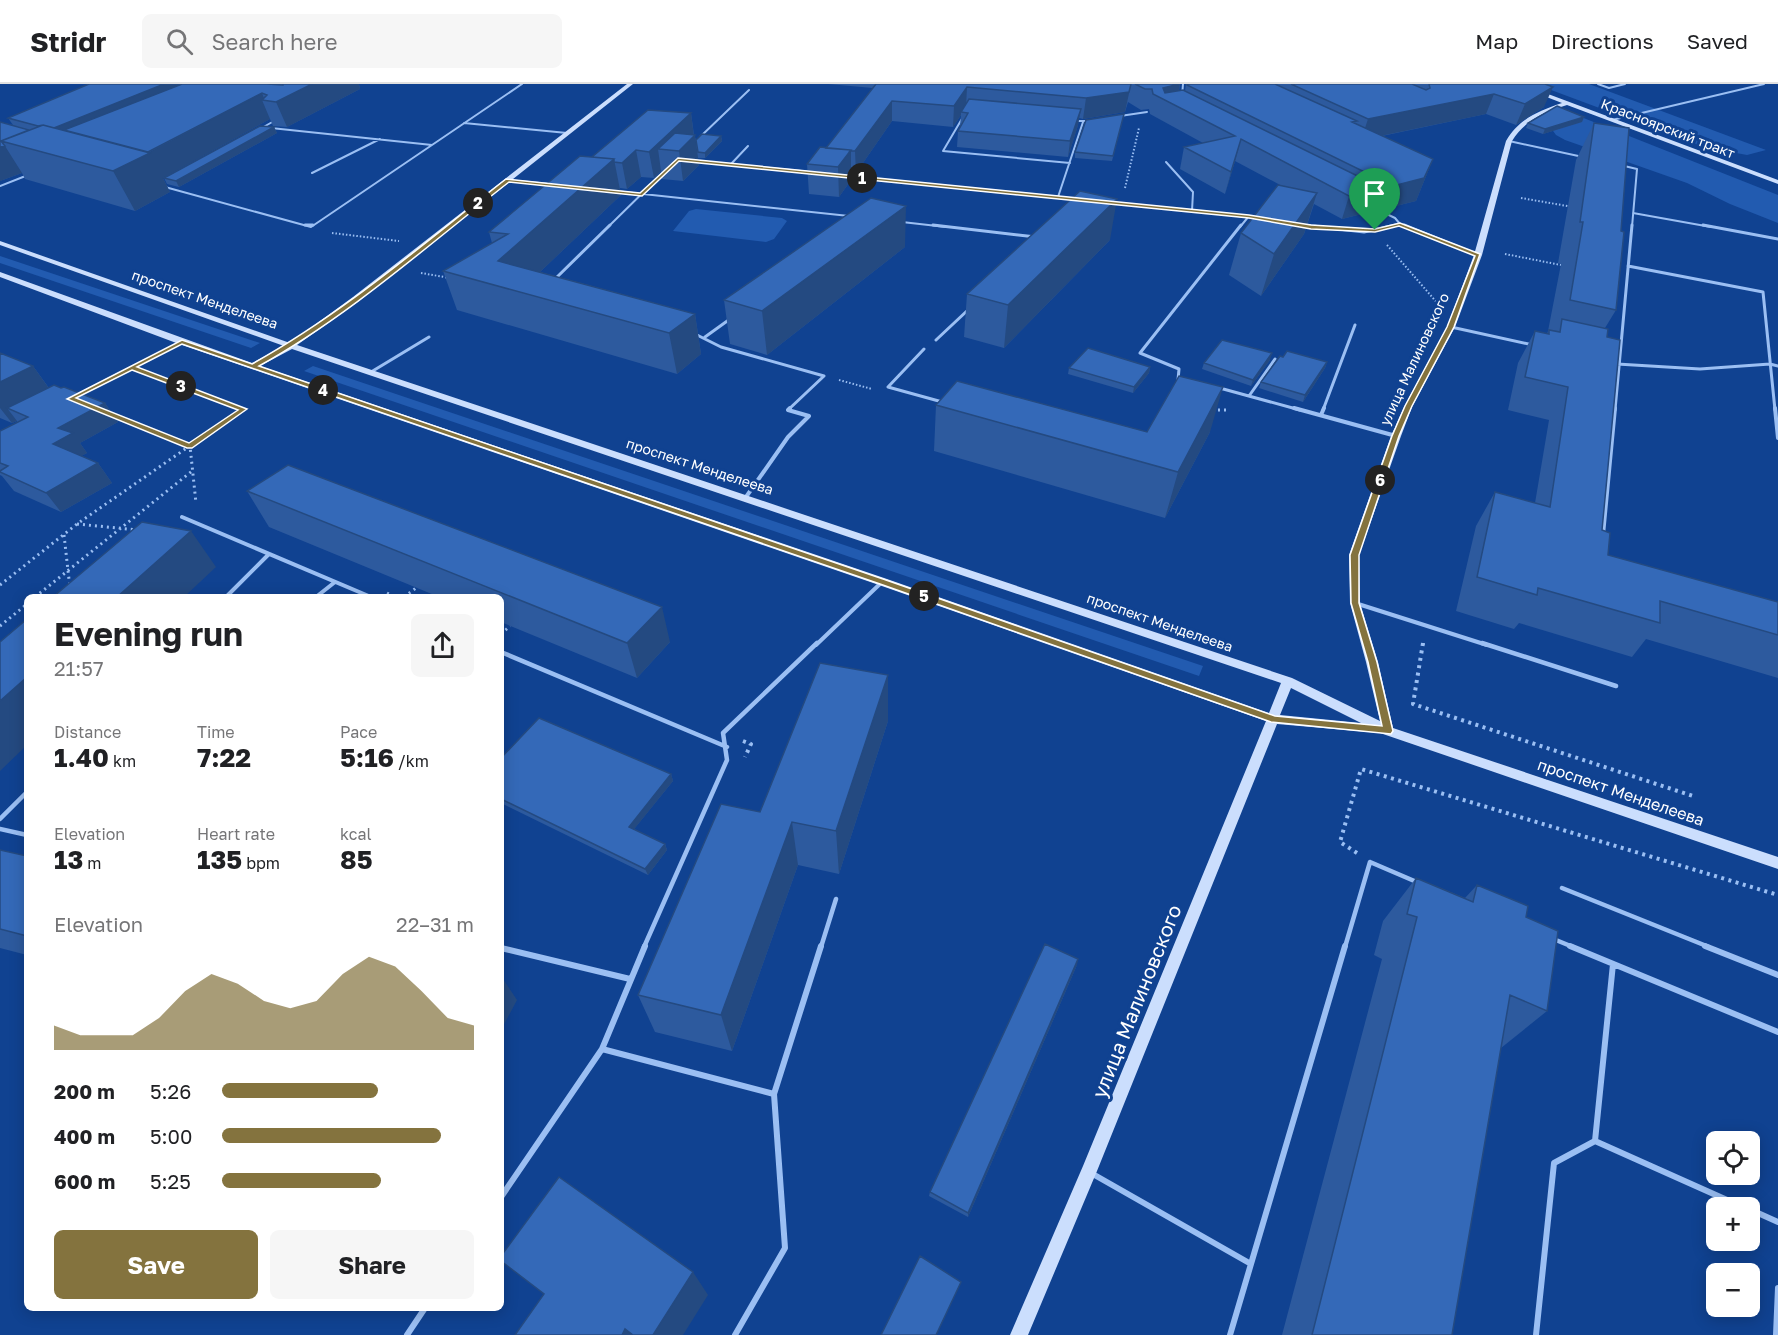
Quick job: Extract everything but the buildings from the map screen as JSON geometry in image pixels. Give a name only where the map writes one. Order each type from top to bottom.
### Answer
[{"type":"main road","points":[[253,366],[291,345],[356,299],[630,84]]},
{"type":"main road","name":"Красноярский тракт","points":[[1516,84],[1778,182]]},
{"type":"main road","name":"улица Малиновского","points":[[1386,730],[1372,662],[1355,603],[1354,555],[1408,406],[1451,327],[1478,255],[1509,141],[1524,121],[1567,103]]},
{"type":"main road","name":"проспект Менделеева","points":[[0,243],[291,345],[1288,681],[1386,730],[1778,863]]},
{"type":"main road","name":"проспект Менделеева","points":[[0,274],[182,342],[883,582],[1274,719],[1386,730]]},
{"type":"main road","name":"улица Малиновского","points":[[1019,1335],[1089,1171],[1288,681]]},
{"type":"lane","points":[[158,185],[311,227],[522,84]]},
{"type":"lane","points":[[1182,96],[1184,84]]},
{"type":"lane","points":[[1598,84],[1609,88],[1625,84]]},
{"type":"lane","points":[[1612,120],[1764,84]]},
{"type":"lane","points":[[693,144],[748,90]]},
{"type":"lane","points":[[966,111],[944,151],[1070,163]]},
{"type":"lane","points":[[1120,116],[1147,112]]},
{"type":"lane","points":[[1072,121],[1100,119]]},
{"type":"lane","points":[[252,133],[274,121]]},
{"type":"lane","points":[[1058,197],[1083,122]]},
{"type":"lane","points":[[464,123],[567,133]]},
{"type":"lane","points":[[262,128],[432,145]]},
{"type":"lane","points":[[312,173],[380,139]]},
{"type":"lane","points":[[1509,141],[1592,159]]},
{"type":"lane","points":[[731,164],[748,146]]},
{"type":"lane","points":[[688,160],[822,174]]},
{"type":"lane","points":[[1166,162],[1193,192],[1192,211]]},
{"type":"lane","points":[[811,172],[818,163]]},
{"type":"lane","points":[[1603,538],[1637,169],[1614,164]]},
{"type":"lane","points":[[550,284],[670,166]]},
{"type":"lane","points":[[0,186],[32,174]]},
{"type":"lane","points":[[846,176],[1085,200]]},
{"type":"lane","points":[[1770,179],[1778,177]]},
{"type":"lane","points":[[508,180],[554,185]]},
{"type":"lane","points":[[609,191],[858,218]]},
{"type":"lane","points":[[1104,202],[1259,218]]},
{"type":"lane","points":[[1370,206],[1395,218],[1400,224],[1478,255]]},
{"type":"lane","points":[[1633,213],[1778,239]]},
{"type":"lane","points":[[1174,387],[1180,377],[1179,369],[1140,353],[1249,216]]},
{"type":"lane","points":[[893,221],[1045,237]]},
{"type":"lane","points":[[1301,225],[1348,231],[1375,230],[1400,224]]},
{"type":"lane","points":[[1628,266],[1763,292],[1778,438]]},
{"type":"lane","points":[[936,340],[969,309]]},
{"type":"lane","points":[[705,337],[738,313]]},
{"type":"lane","points":[[1321,415],[1355,325]]},
{"type":"lane","points":[[1451,327],[1540,347]]},
{"type":"lane","points":[[694,334],[705,337],[721,347],[824,376]]},
{"type":"lane","points":[[371,372],[429,337]]},
{"type":"lane","points":[[71,399],[182,342]]},
{"type":"lane","points":[[924,349],[888,387],[955,405]]},
{"type":"lane","points":[[1249,396],[1275,359]]},
{"type":"lane","points":[[1608,362],[1700,369],[1770,364],[1778,366]]},
{"type":"lane","points":[[746,497],[788,437],[809,416],[788,410],[824,376]]},
{"type":"lane","points":[[1210,385],[1396,436]]},
{"type":"lane","points":[[182,517],[364,594]]},
{"type":"lane","points":[[229,594],[269,554]]},
{"type":"lane","points":[[320,594],[335,582]]},
{"type":"lane","points":[[504,1193],[602,1049],[630,979],[728,760],[723,733],[883,582]]},
{"type":"lane","points":[[1355,603],[1616,686]]},
{"type":"lane","points":[[504,653],[727,747]]},
{"type":"lane","points":[[0,819],[24,795]]},
{"type":"lane","points":[[0,829],[24,834]]},
{"type":"lane","points":[[1230,1335],[1370,862],[1425,885]]},
{"type":"lane","points":[[1562,888],[1778,975]]},
{"type":"lane","points":[[735,1335],[785,1248],[774,1094],[836,899]]},
{"type":"lane","points":[[1546,936],[1778,1032]]},
{"type":"lane","points":[[504,949],[630,979]]},
{"type":"lane","points":[[1595,1141],[1613,963]]},
{"type":"lane","points":[[602,1049],[774,1094]]},
{"type":"lane","points":[[1595,1141],[1720,1197]]},
{"type":"lane","points":[[1536,1335],[1554,1163],[1595,1141]]},
{"type":"lane","points":[[1089,1171],[1251,1264]]},
{"type":"lane","points":[[1760,1214],[1778,1222]]},
{"type":"lane","points":[[1776,1335],[1778,1288]]},
{"type":"lane","points":[[407,1335],[423,1311]]},
{"type":"path","points":[[1122,204],[1143,113]]},
{"type":"path","points":[[1521,198],[1576,208]]},
{"type":"path","points":[[1375,230],[1440,306]]},
{"type":"path","points":[[323,231],[406,242]]},
{"type":"path","points":[[1505,254],[1572,267]]},
{"type":"path","points":[[421,273],[454,278]]},
{"type":"path","points":[[0,585],[76,524],[243,409],[131,368]]},
{"type":"path","points":[[824,376],[873,389]]},
{"type":"path","points":[[71,399],[190,446]]},
{"type":"path","points":[[190,446],[196,507]]},
{"type":"path","points":[[39,594],[192,471]]},
{"type":"path","points":[[76,524],[140,531]]},
{"type":"path","points":[[64,534],[71,594]]},
{"type":"path","points":[[408,594],[416,588]]},
{"type":"path","points":[[0,626],[24,606]]},
{"type":"path","points":[[504,631],[510,626]]},
{"type":"path","points":[[1426,626],[1413,704],[1696,797]]},
{"type":"path","points":[[1370,862],[1340,842],[1360,770],[1778,895]]},
{"type":"shaded area","points":[[1535,84],[1589,84],[1766,150],[1747,155],[1704,147]]},
{"type":"shaded area","points":[[1576,115],[1778,195],[1778,223],[1730,204],[1687,183],[1565,140],[1556,135],[1548,124]]},
{"type":"shaded area","points":[[696,209],[782,218],[787,221],[774,239],[766,242],[673,231],[689,211]]},
{"type":"shaded area","points":[[0,256],[260,343],[251,348],[0,263]]},
{"type":"shaded area","points":[[313,366],[1203,666],[1199,676],[304,371]]},
{"type":"route","points":[[1375,230],[1348,231],[1249,216],[678,159],[642,194],[508,180],[341,310],[291,345],[253,366],[182,342],[131,368],[243,409],[190,446],[71,399],[182,342],[883,582],[1274,719],[1388,731],[1355,603],[1354,555],[1365,519],[1408,406],[1451,327],[1478,255],[1400,224],[1393,228],[1375,230]]}]
